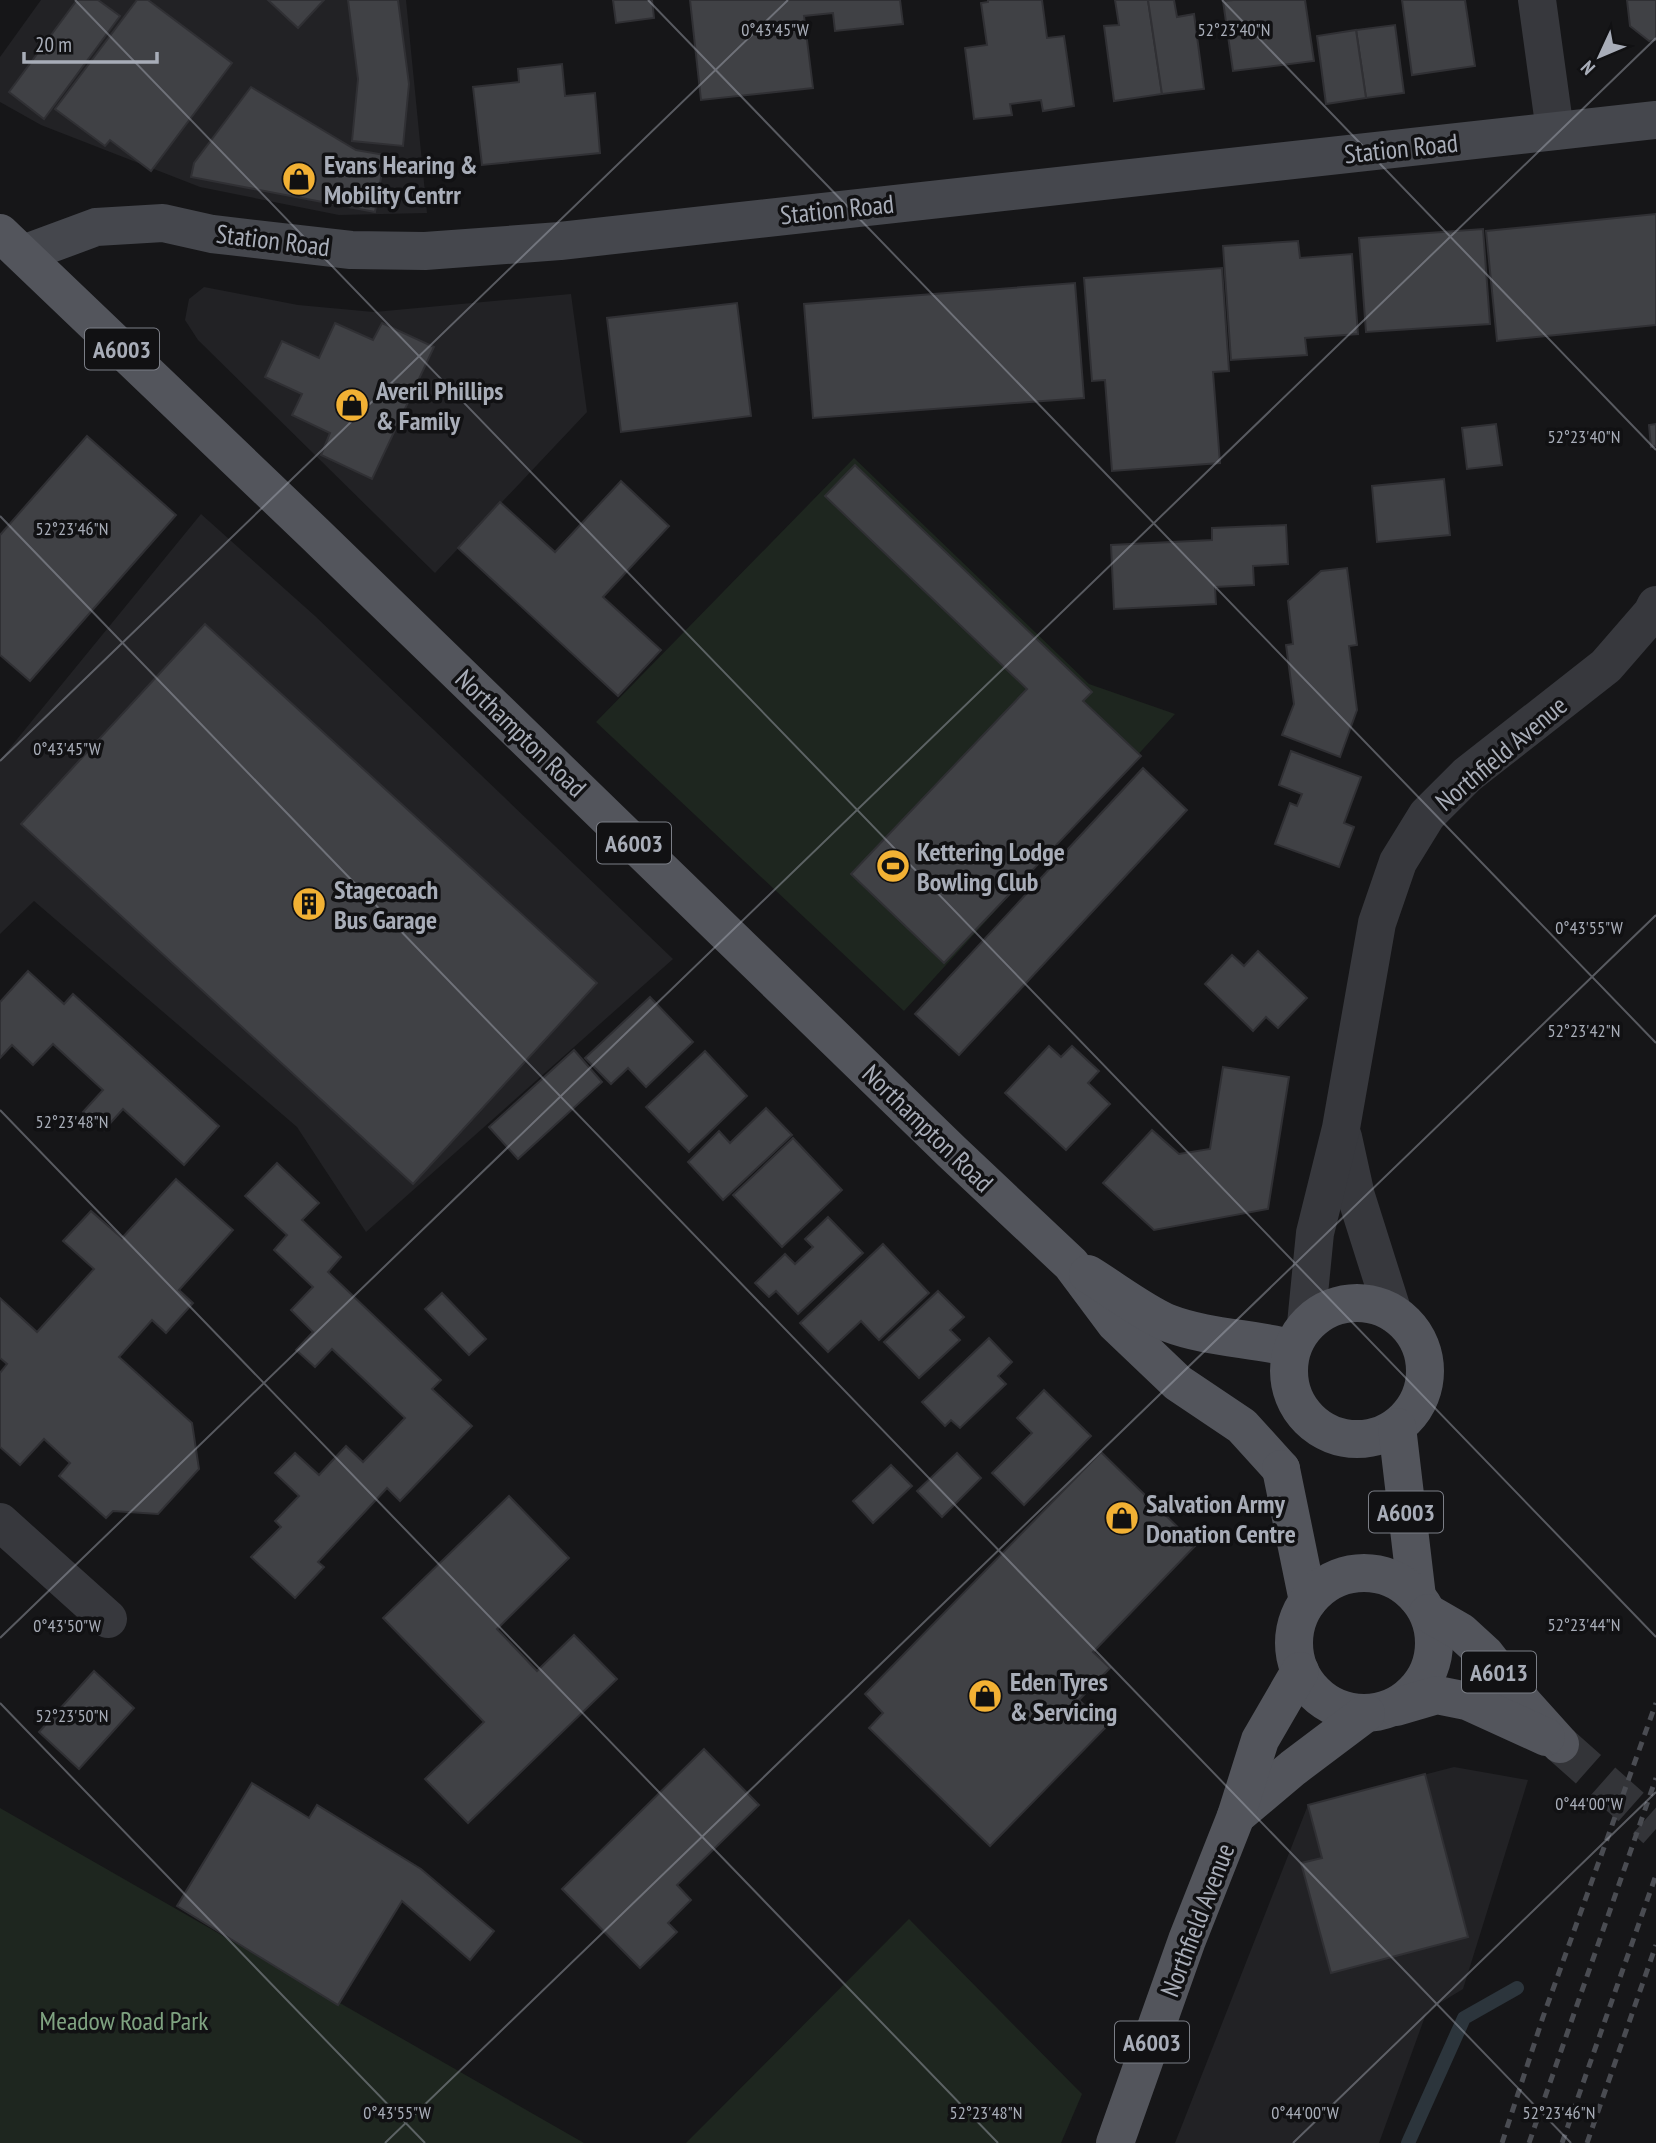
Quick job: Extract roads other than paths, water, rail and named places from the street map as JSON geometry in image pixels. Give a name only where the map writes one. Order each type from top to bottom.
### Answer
[{"type":"main road","name":"Station Road","points":[[11,243],[96,227],[163,223],[212,234],[351,250],[425,251],[560,241],[1656,120]]},
{"type":"main road","name":"Northampton Road","points":[[11,243],[1071,1264],[1115,1323],[1189,1391],[1242,1426],[1281,1469]]},
{"type":"main road","name":"Northampton Road","points":[[1071,1264],[1167,1322],[1221,1337],[1262,1341],[1299,1336]]},
{"type":"main road","points":[[1348,1303],[1372,1304],[1393,1313],[1413,1331],[1424,1356],[1424,1383],[1416,1408],[1397,1427],[1375,1438],[1352,1440],[1328,1434],[1305,1417],[1291,1393],[1288,1370],[1299,1336],[1325,1310],[1348,1303]]},
{"type":"main road","points":[[1242,1426],[1305,1417]]},
{"type":"main road","points":[[1305,1417],[1281,1469],[1308,1601]]},
{"type":"main road","name":"A6003","points":[[1375,1712],[1401,1703],[1414,1692],[1431,1664],[1434,1647],[1433,1629],[1422,1605],[1397,1427]]},
{"type":"main road","points":[[1375,1712],[1345,1710],[1326,1702],[1311,1688],[1300,1671],[1295,1653],[1294,1635],[1299,1617],[1308,1601],[1326,1584],[1349,1575],[1373,1574],[1397,1581],[1422,1605]]},
{"type":"main road","name":"A6013","points":[[1375,1712],[1437,1695],[1467,1701],[1560,1744],[1485,1654],[1461,1632],[1422,1605]]},
{"type":"main road","name":"Northfield Avenue","points":[[1115,2143],[1187,1940],[1236,1816],[1260,1741],[1300,1671]]},
{"type":"main road","name":"Northfield Avenue","points":[[1236,1816],[1293,1768],[1375,1712]]},
{"type":"street","points":[[1537,0],[1555,131]]},
{"type":"street","name":"Northfield Avenue","points":[[1299,1336],[1315,1233],[1341,1128],[1377,923],[1398,862],[1427,815],[1467,775],[1606,666],[1656,605]]},
{"type":"street","name":"Northfield Avenue","points":[[1341,1128],[1356,1196],[1393,1313]]},
{"type":"street","points":[[0,1522],[108,1619]]},
{"type":"waterway","points":[[1408,2143],[1464,2018],[1517,1988]]},
{"type":"tunnel","points":[[1560,1744],[1656,1829]]},
{"type":"railway","points":[[1502,2143],[1543,2017],[1656,1703]]},
{"type":"railway","points":[[1529,2143],[1656,1778]]},
{"type":"railway","points":[[1562,2143],[1656,1875]]},
{"type":"railway","points":[[1587,2143],[1656,1945]]},
{"type":"place","name":"Evans Hearing & Mobility Centrr","points":[[299,179]]},
{"type":"place","name":"Averil Phillips & Family","points":[[352,405]]},
{"type":"place","name":"Kettering Lodge Bowling Club","points":[[893,866]]},
{"type":"place","name":"Stagecoach Bus Garage","points":[[309,904]]},
{"type":"place","name":"Salvation Army Donation Centre","points":[[1122,1518]]},
{"type":"place","name":"Eden Tyres & Servicing","points":[[985,1696]]},
{"type":"park label","name":"Meadow Road Park","points":[[124,2020]]}]
